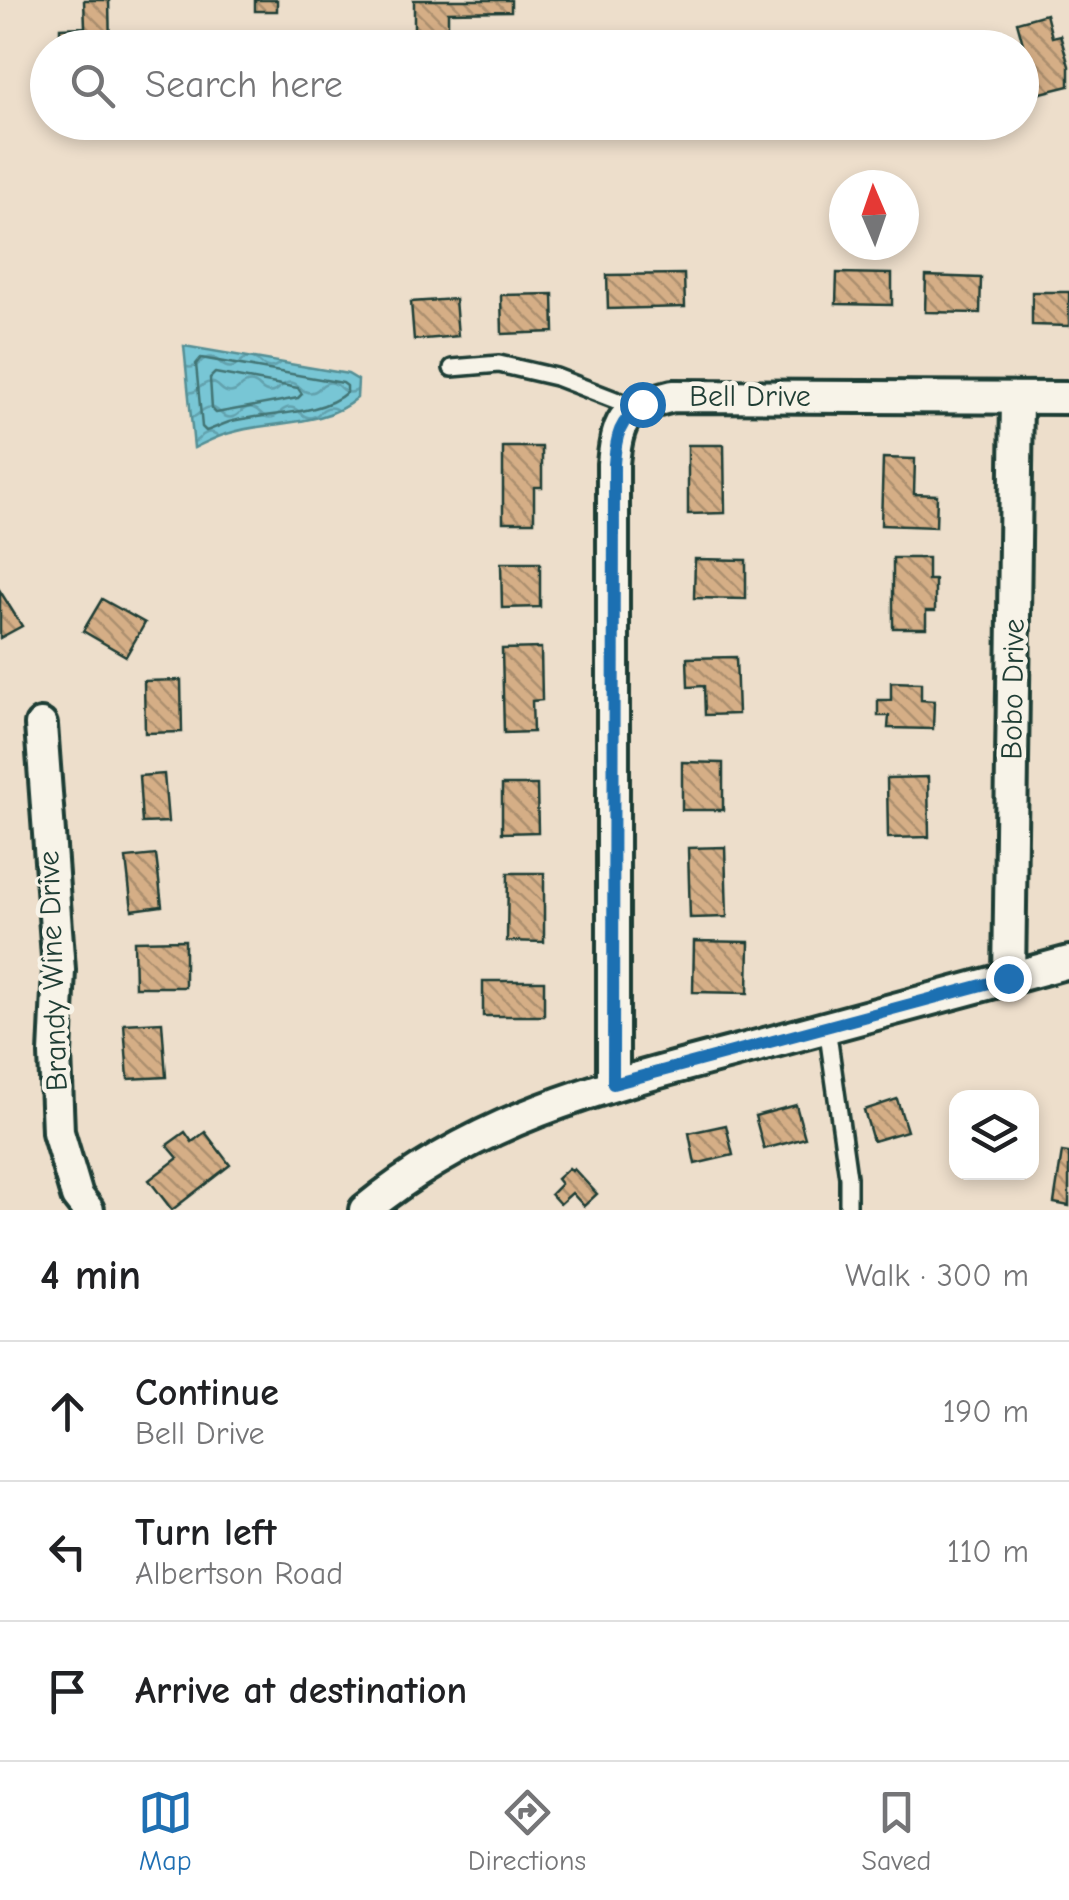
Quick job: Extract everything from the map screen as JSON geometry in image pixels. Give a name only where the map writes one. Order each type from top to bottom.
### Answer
[{"type":"street","name":"Bell Drive","points":[[636,408],[674,396],[1069,398]]},
{"type":"street","name":"Bobo Drive","points":[[1008,978],[1017,398]]},
{"type":"street","points":[[613,1084],[614,464],[624,418],[636,408]]},
{"type":"street","name":"Brandy Wine Drive","points":[[41,725],[60,970],[58,1132],[77,1196],[88,1210]]},
{"type":"street","points":[[364,1210],[433,1160],[479,1135],[613,1084],[1069,962]]},
{"type":"lane","points":[[452,368],[500,364],[556,378],[636,408]]},
{"type":"lane","points":[[828,1027],[848,1178],[848,1210]]},
{"type":"water","points":[[184,346],[348,374],[358,380],[357,398],[343,408],[312,419],[246,429],[194,448]]},
{"type":"building","points":[[84,0],[109,0],[110,30],[60,30],[85,27]]},
{"type":"building","points":[[255,0],[277,0],[277,11],[255,11]]},
{"type":"building","points":[[414,0],[511,0],[511,11],[448,12],[448,30],[414,30]]},
{"type":"building","points":[[1046,14],[1052,37],[1060,35],[1069,66],[1069,86],[1039,94],[1039,30],[1019,30],[1017,22]]},
{"type":"building","points":[[837,273],[892,274],[892,305],[836,304]]},
{"type":"building","points":[[684,274],[685,307],[608,309],[607,275]]},
{"type":"building","points":[[926,276],[981,278],[980,313],[925,312]]},
{"type":"building","points":[[1032,292],[1069,292],[1069,326],[1032,325]]},
{"type":"building","points":[[553,294],[554,332],[502,334],[501,295]]},
{"type":"building","points":[[455,299],[458,336],[414,340],[411,302]]},
{"type":"building","points":[[688,445],[724,445],[725,513],[688,514]]},
{"type":"building","points":[[503,447],[542,447],[542,487],[534,487],[534,522],[503,522]]},
{"type":"building","points":[[883,458],[915,459],[914,494],[937,495],[936,527],[881,525]]},
{"type":"building","points":[[893,558],[928,558],[928,580],[935,580],[935,611],[926,611],[926,628],[893,628]]},
{"type":"building","points":[[695,559],[746,560],[746,599],[694,598]]},
{"type":"building","points":[[501,563],[540,563],[540,607],[502,608]]},
{"type":"building","points":[[0,591],[22,626],[0,638]]},
{"type":"building","points":[[102,599],[145,623],[126,656],[83,631]]},
{"type":"building","points":[[541,648],[542,700],[532,701],[533,732],[504,733],[502,649]]},
{"type":"building","points":[[736,657],[738,714],[705,715],[704,686],[688,687],[687,658]]},
{"type":"building","points":[[181,680],[182,732],[145,733],[144,681]]},
{"type":"building","points":[[891,682],[921,683],[921,700],[934,701],[933,729],[888,728],[889,716],[878,716],[878,700],[891,700]]},
{"type":"building","points":[[682,762],[723,763],[723,810],[682,810]]},
{"type":"building","points":[[164,774],[168,822],[142,823],[139,776]]},
{"type":"building","points":[[928,777],[929,837],[888,838],[887,778]]},
{"type":"building","points":[[502,785],[537,785],[538,832],[502,833]]},
{"type":"building","points":[[725,847],[727,917],[690,918],[688,848]]},
{"type":"building","points":[[156,855],[162,906],[132,910],[126,858]]},
{"type":"building","points":[[508,873],[544,873],[544,942],[507,941]]},
{"type":"building","points":[[185,940],[185,987],[135,987],[134,941]]},
{"type":"building","points":[[694,941],[749,942],[748,993],[693,992]]},
{"type":"building","points":[[483,981],[544,981],[544,1016],[483,1016]]},
{"type":"building","points":[[162,1022],[166,1077],[128,1079],[124,1024]]},
{"type":"building","points":[[897,1099],[907,1131],[873,1141],[864,1110]]},
{"type":"building","points":[[796,1105],[805,1138],[764,1149],[755,1116]]},
{"type":"building","points":[[726,1125],[733,1155],[695,1164],[689,1133]]},
{"type":"building","points":[[185,1132],[192,1142],[205,1132],[230,1165],[172,1210],[149,1180],[178,1158],[167,1145]]},
{"type":"building","points":[[1062,1152],[1069,1153],[1069,1206],[1054,1203]]},
{"type":"building","points":[[569,1168],[597,1194],[584,1206],[572,1193],[560,1204],[551,1194],[561,1184],[557,1179]]},
{"type":"route","points":[[642,404],[624,418],[614,464],[613,1084],[1008,978]]}]
